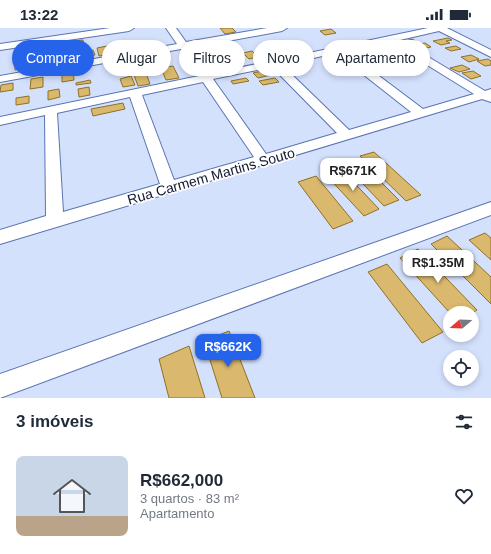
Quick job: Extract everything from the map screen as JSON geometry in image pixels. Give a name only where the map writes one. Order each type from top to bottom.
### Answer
[{"type":"street","points":[[0,48],[129,28]]},
{"type":"street","points":[[172,28],[179,40]]},
{"type":"street","points":[[216,40],[282,28]]},
{"type":"street","points":[[387,40],[440,28],[491,54]]},
{"type":"street","points":[[392,39],[489,96]]},
{"type":"street","points":[[0,79],[179,47]]},
{"type":"street","points":[[0,121],[135,94],[253,68]]},
{"type":"street","points":[[287,76],[348,136]]},
{"type":"street","points":[[372,76],[422,114]]},
{"type":"street","points":[[206,78],[263,160]]},
{"type":"street","points":[[135,94],[169,188]]},
{"type":"street","name":"Rua Carmem Martins Souto","points":[[0,237],[422,114],[489,96]]},
{"type":"street","points":[[51,110],[55,221]]},
{"type":"street","points":[[0,386],[253,293],[415,237],[491,208]]},
{"type":"building","points":[[220,28],[232,28],[236,32],[225,34]]},
{"type":"building","points":[[331,29],[336,33],[325,35],[320,31]]},
{"type":"building","points":[[448,38],[452,40],[446,41],[450,43],[441,45],[433,41]]},
{"type":"building","points":[[456,46],[461,49],[451,51],[445,48]]},
{"type":"building","points":[[102,47],[102,55],[99,56],[97,48]]},
{"type":"building","points":[[252,51],[253,58],[249,59],[245,55],[245,53]]},
{"type":"building","points":[[471,55],[479,59],[469,62],[461,57]]},
{"type":"building","points":[[488,59],[491,61],[491,65],[485,66],[477,61]]},
{"type":"building","points":[[462,65],[470,69],[459,72],[450,68]]},
{"type":"building","points":[[171,66],[173,66],[179,78],[166,80],[164,76],[171,76]]},
{"type":"building","points":[[473,71],[481,76],[471,79],[462,73]]},
{"type":"building","points":[[62,76],[74,76],[74,80],[62,82]]},
{"type":"building","points":[[131,76],[135,85],[123,87],[120,79]]},
{"type":"building","points":[[134,76],[147,76],[150,84],[138,86]]},
{"type":"building","points":[[256,76],[267,76],[258,78]]},
{"type":"building","points":[[43,77],[43,87],[30,89],[31,79]]},
{"type":"building","points":[[246,78],[249,81],[233,84],[231,81]]},
{"type":"building","points":[[275,78],[279,82],[263,85],[259,81]]},
{"type":"building","points":[[90,80],[91,83],[76,85],[76,83]]},
{"type":"building","points":[[13,83],[13,90],[0,92],[1,85]]},
{"type":"building","points":[[89,87],[90,95],[79,97],[78,89]]},
{"type":"building","points":[[59,89],[60,97],[48,100],[48,91]]},
{"type":"building","points":[[29,96],[29,103],[16,105],[16,98]]},
{"type":"building","points":[[123,103],[125,109],[93,116],[91,109]]},
{"type":"building","points":[[374,152],[421,195],[406,201],[360,156]]},
{"type":"building","points":[[360,161],[399,200],[384,206],[346,166]]},
{"type":"building","points":[[341,169],[379,209],[364,216],[326,175]]},
{"type":"building","points":[[316,176],[353,221],[333,229],[298,182]]},
{"type":"building","points":[[485,233],[491,238],[491,260],[469,240]]},
{"type":"building","points":[[447,236],[491,277],[491,304],[431,244]]},
{"type":"building","points":[[418,249],[473,306],[444,306],[400,258]]},
{"type":"building","points":[[387,264],[443,332],[422,343],[368,272]]},
{"type":"building","points":[[229,331],[255,398],[222,398],[204,341]]},
{"type":"building","points":[[189,346],[205,398],[169,398],[159,359]]}]
